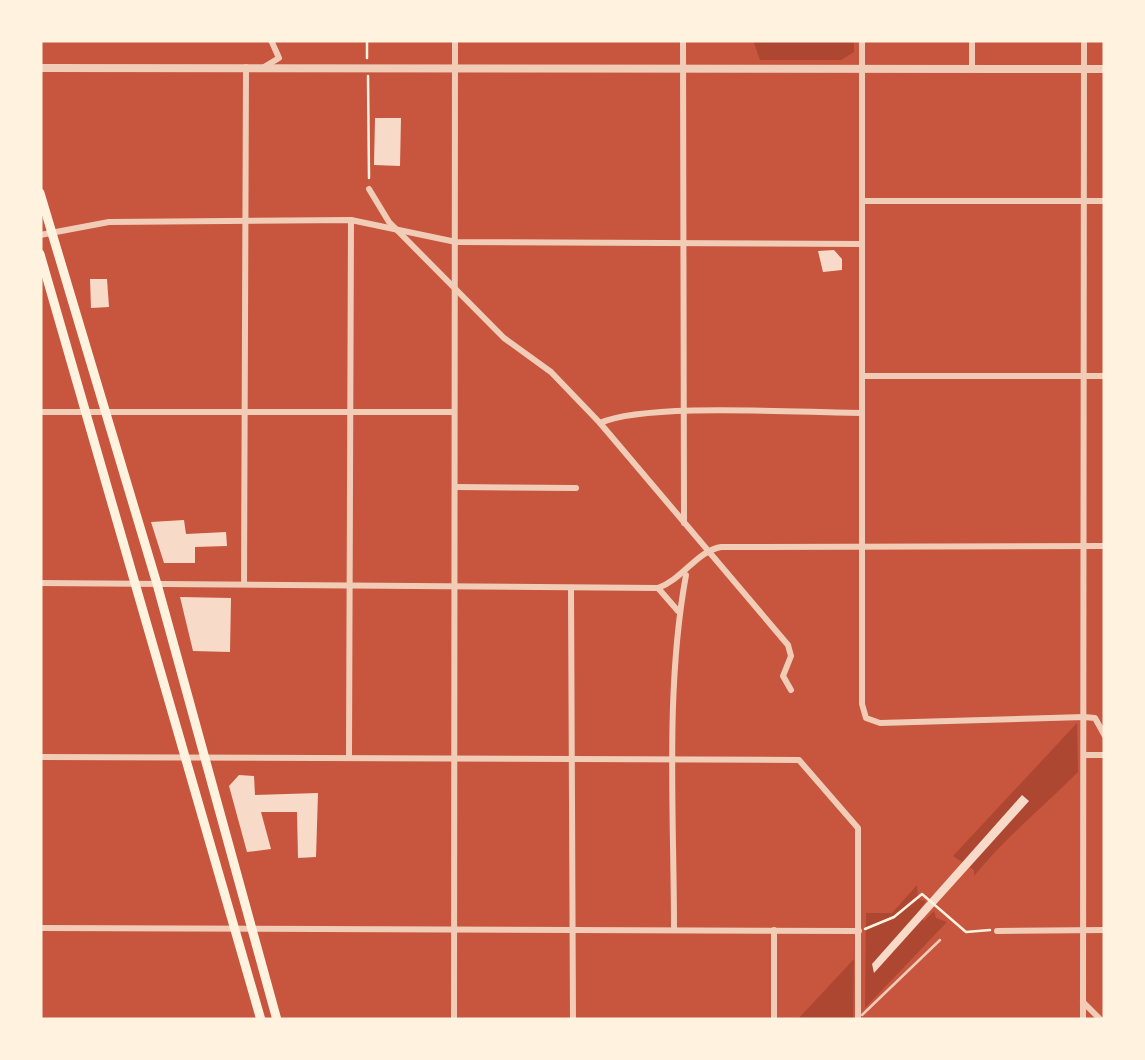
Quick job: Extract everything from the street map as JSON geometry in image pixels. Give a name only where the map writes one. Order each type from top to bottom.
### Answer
[{"type":"main road","points":[[40,193],[157,584],[277,1020]]},
{"type":"main road","points":[[40,254],[262,1020]]},
{"type":"street","points":[[264,67],[278,58],[272,40]]},
{"type":"street","points":[[454,1020],[455,40]]},
{"type":"street","points":[[683,40],[684,524]]},
{"type":"street","points":[[862,40],[862,704],[866,718],[880,724],[1084,717],[1095,718],[1105,736]]},
{"type":"street","points":[[972,40],[972,68]]},
{"type":"street","points":[[1083,1020],[1084,40]]},
{"type":"street","points":[[244,584],[246,67]]},
{"type":"street","points":[[40,68],[1105,69]]},
{"type":"street","points":[[369,190],[380,211],[504,338],[551,372],[600,422],[792,650],[782,670],[791,690]]},
{"type":"street","points":[[862,201],[1105,201]]},
{"type":"street","points":[[349,756],[351,220]]},
{"type":"street","points":[[40,235],[108,222],[351,220],[456,242],[862,244]]},
{"type":"street","points":[[862,376],[1105,376]]},
{"type":"street","points":[[40,412],[454,412]]},
{"type":"street","points":[[600,422],[616,416],[683,413],[862,413]]},
{"type":"street","points":[[455,487],[576,488]]},
{"type":"street","points":[[40,583],[658,588],[686,573],[708,550],[1105,546]]},
{"type":"street","points":[[674,928],[674,758],[679,612],[686,573]]},
{"type":"street","points":[[572,588],[573,1020]]},
{"type":"street","points":[[658,588],[679,612]]},
{"type":"street","points":[[1084,755],[1105,755]]},
{"type":"street","points":[[40,757],[799,760],[858,828],[858,1016],[849,1020]]},
{"type":"street","points":[[40,928],[859,931]]},
{"type":"street","points":[[774,930],[774,1020]]},
{"type":"street","points":[[997,931],[1105,930]]},
{"type":"street","points":[[1083,1001],[1102,1020]]},
{"type":"lane","points":[[858,1016],[940,940]]},
{"type":"path","points":[[367,40],[369,190]]},
{"type":"path","points":[[859,931],[894,917],[922,894],[966,932],[997,931]]},
{"type":"shaded area","points":[[753,40],[854,40],[854,52],[841,60],[760,60]]},
{"type":"shaded area","points":[[1077,723],[1078,772],[974,876],[974,870],[953,856]]},
{"type":"shaded area","points":[[917,885],[918,899],[926,901],[917,914],[924,921],[934,911],[936,918],[947,922],[865,1008],[866,913],[892,913]]},
{"type":"shaded area","points":[[854,959],[853,1020],[797,1020]]},
{"type":"building","points":[[375,118],[401,118],[400,166],[374,165]]},
{"type":"building","points":[[834,250],[842,259],[842,270],[823,272],[818,251]]},
{"type":"building","points":[[90,279],[107,279],[109,307],[91,308]]},
{"type":"building","points":[[184,520],[186,534],[226,532],[227,546],[195,547],[195,563],[164,563],[151,522]]},
{"type":"building","points":[[180,597],[231,598],[230,652],[193,651]]},
{"type":"building","points":[[239,775],[254,776],[255,795],[318,793],[316,857],[298,858],[297,812],[261,812],[271,849],[247,852],[229,786]]},
{"type":"building","points":[[1022,795],[1029,801],[874,973],[872,964]]}]
